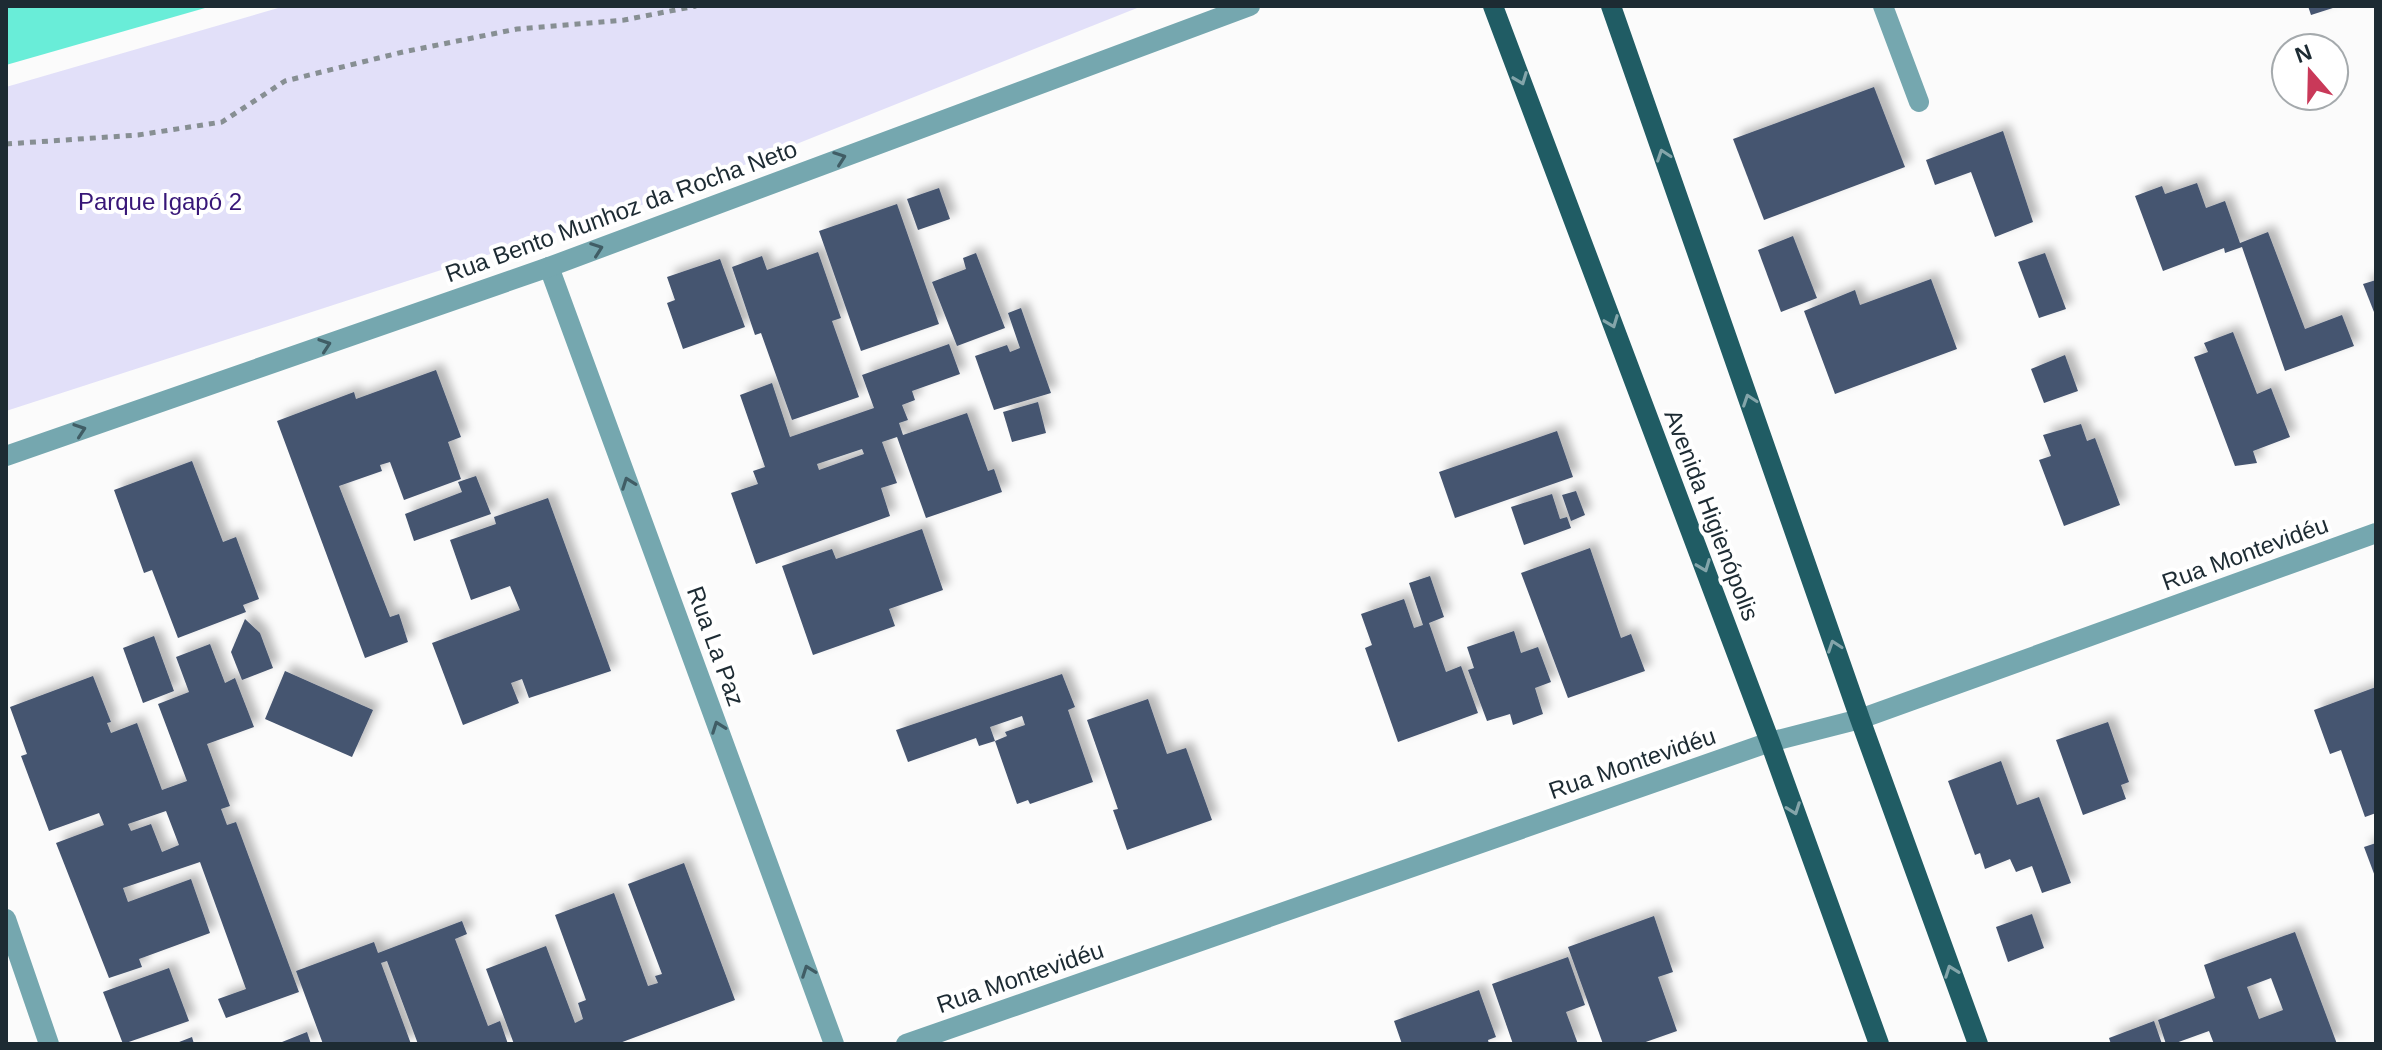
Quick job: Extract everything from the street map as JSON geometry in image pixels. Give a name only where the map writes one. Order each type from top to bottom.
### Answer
[{"type":"main road","name":"Avenida Higienópolis","points":[[1493,6],[1770,742],[1879,1044]]},
{"type":"main road","points":[[1611,6],[1860,719],[1978,1044]]},
{"type":"street","name":"Rua Bento Munhoz da Rocha Neto","points":[[6,456],[549,267],[1250,6]]},
{"type":"street","points":[[1883,6],[1919,102]]},
{"type":"street","name":"Rua La Paz","points":[[549,267],[834,1044]]},
{"type":"street","name":"Rua Montevidéu","points":[[906,1044],[1770,742],[1860,719],[2376,533]]},
{"type":"street","points":[[6,919],[49,1044]]},
{"type":"path","points":[[6,144],[138,135],[222,122],[285,81],[403,52],[517,29],[624,20],[696,6]]},
{"type":"green space","name":"Parque Igapó 2","points":[[285,6],[1142,6],[654,201],[6,411],[6,87]]},
{"type":"shaded area","points":[[6,6],[212,6],[6,65]]},
{"type":"building","points":[[2308,6],[2336,6],[2336,7],[2311,15]]},
{"type":"building","points":[[1874,87],[1905,167],[1764,220],[1733,139]]},
{"type":"building","points":[[2003,131],[2033,222],[1995,237],[1971,172],[1935,185],[1926,160]]},
{"type":"building","points":[[2197,183],[2206,208],[2225,201],[2240,243],[2268,232],[2305,329],[2342,315],[2354,346],[2285,371],[2242,247],[2225,253],[2224,248],[2163,271],[2135,196],[2162,186],[2165,194]]},
{"type":"building","points":[[939,188],[950,219],[918,230],[907,199]]},
{"type":"building","points":[[897,204],[939,324],[861,351],[819,231]]},
{"type":"building","points":[[1793,236],[1817,298],[1781,312],[1758,250]]},
{"type":"building","points":[[818,252],[841,318],[832,321],[859,397],[792,420],[761,333],[755,335],[732,267],[762,256],[767,270]]},
{"type":"building","points":[[976,253],[1005,328],[957,346],[932,282],[966,269],[963,258]]},
{"type":"building","points":[[2045,253],[2066,309],[2039,318],[2018,262]]},
{"type":"building","points":[[720,259],[745,327],[683,349],[667,303],[675,300],[667,277]]},
{"type":"building","points":[[1931,279],[1957,349],[1835,394],[1804,311],[1855,290],[1860,305]]},
{"type":"building","points":[[2376,280],[2376,311],[2374,312],[2363,284]]},
{"type":"building","points":[[1021,308],[1051,393],[994,410],[975,356],[1007,345],[1010,352],[1020,348],[1008,313]]},
{"type":"building","points":[[2233,332],[2257,394],[2271,388],[2290,437],[2253,451],[2257,463],[2235,466],[2194,357],[2208,352],[2204,343]]},
{"type":"building","points":[[949,344],[960,374],[912,391],[915,400],[902,405],[908,420],[899,423],[903,435],[967,413],[988,471],[994,469],[1002,492],[926,518],[897,437],[882,442],[897,483],[881,488],[890,516],[756,564],[731,493],[758,484],[753,471],[765,467],[740,395],[772,383],[790,437],[874,408],[862,375]],"holes":[[[862,449],[864,454],[819,470],[817,464]]]},
{"type":"building","points":[[2065,355],[2078,391],[2044,403],[2031,369]]},
{"type":"building","points":[[436,370],[461,437],[448,442],[461,479],[404,500],[390,462],[380,465],[382,471],[339,486],[390,617],[399,614],[408,642],[365,658],[277,421],[354,392],[356,399]]},
{"type":"building","points":[[1038,402],[1046,433],[1012,442],[1003,412]]},
{"type":"building","points":[[2081,424],[2087,441],[2095,438],[2120,505],[2064,526],[2039,460],[2051,456],[2043,435]]},
{"type":"building","points":[[1557,431],[1573,477],[1455,518],[1439,472]]},
{"type":"building","points":[[192,461],[223,542],[236,537],[259,599],[243,605],[246,612],[178,638],[152,570],[144,573],[114,490]]},
{"type":"building","points":[[476,476],[491,514],[414,541],[405,514],[462,492],[458,482]]},
{"type":"building","points":[[1576,491],[1585,515],[1571,521],[1562,495]]},
{"type":"building","points":[[1552,494],[1560,519],[1567,517],[1571,528],[1524,545],[1511,507]]},
{"type":"building","points":[[548,498],[611,671],[529,698],[522,679],[511,683],[519,703],[463,725],[432,643],[520,610],[510,586],[471,600],[450,540],[496,524],[494,517]]},
{"type":"building","points":[[922,529],[943,590],[889,609],[895,626],[813,655],[782,566],[832,549],[836,559]]},
{"type":"building","points":[[1590,548],[1621,638],[1631,634],[1645,671],[1568,698],[1521,573]]},
{"type":"building","points":[[1430,576],[1444,617],[1429,623],[1446,672],[1461,666],[1478,713],[1398,742],[1365,648],[1372,645],[1361,614],[1404,599],[1414,628],[1423,625],[1409,583]]},
{"type":"building","points":[[245,619],[260,633],[273,668],[242,680],[231,652]]},
{"type":"building","points":[[1514,631],[1521,653],[1538,647],[1551,682],[1535,688],[1543,714],[1513,725],[1510,714],[1487,721],[1468,670],[1474,668],[1467,647]]},
{"type":"building","points":[[154,636],[174,691],[143,703],[123,648]]},
{"type":"building","points":[[210,644],[225,683],[235,678],[254,727],[207,744],[230,806],[221,809],[227,825],[236,822],[299,992],[226,1018],[218,999],[246,989],[200,862],[123,888],[128,902],[191,879],[210,933],[139,959],[142,967],[109,978],[56,843],[104,825],[99,813],[49,831],[21,756],[27,754],[10,707],[93,676],[111,722],[107,723],[111,733],[137,723],[162,790],[187,781],[158,704],[189,692],[176,657]],"holes":[[[166,811],[179,845],[162,852],[151,824],[131,831],[128,824]]]},
{"type":"building","points":[[285,671],[373,710],[352,757],[265,719]]},
{"type":"building","points":[[1062,674],[1075,707],[1068,710],[1093,782],[1030,804],[1028,800],[1017,804],[995,741],[979,746],[976,738],[908,762],[896,730]],"holes":[[[1022,716],[1025,725],[1005,732],[1007,736],[995,741],[990,727]]]},
{"type":"building","points":[[2376,687],[2376,813],[2365,817],[2341,750],[2330,754],[2314,710]]},
{"type":"building","points":[[1148,699],[1167,754],[1186,748],[1212,820],[1127,850],[1113,810],[1118,809],[1087,720]]},
{"type":"building","points":[[2108,722],[2129,782],[2121,785],[2126,799],[2083,815],[2056,740]]},
{"type":"building","points":[[2001,761],[2017,805],[2039,797],[2071,883],[2042,893],[2032,866],[2016,872],[2010,859],[1985,869],[1980,853],[1975,855],[1948,781]]},
{"type":"building","points":[[2376,843],[2376,879],[2364,847]]},
{"type":"building","points":[[684,863],[735,1000],[617,1044],[514,1044],[486,969],[546,946],[575,1023],[583,1019],[578,1003],[586,1000],[555,915],[614,893],[648,986],[658,983],[655,976],[662,974],[628,884]]},
{"type":"building","points":[[2032,914],[2044,948],[2008,962],[1996,927]]},
{"type":"building","points":[[1654,916],[1673,972],[1658,977],[1677,1031],[1640,1044],[1603,1044],[1568,947]]},
{"type":"building","points":[[462,921],[467,934],[455,939],[488,1026],[500,1021],[508,1044],[418,1044],[387,961],[381,963],[411,1044],[323,1044],[296,971],[374,942],[378,953]]},
{"type":"building","points":[[2295,932],[2337,1044],[2214,1044],[2209,1031],[2166,1044],[2158,1020],[2215,998],[2204,965]],"holes":[[[2271,978],[2283,1010],[2259,1019],[2247,987]]]},
{"type":"building","points":[[1568,957],[1585,1005],[1566,1012],[1578,1044],[1513,1044],[1492,984]]},
{"type":"building","points":[[169,968],[189,1021],[123,1044],[103,992]]},
{"type":"building","points":[[1479,990],[1496,1037],[1488,1040],[1489,1044],[1402,1044],[1394,1021]]},
{"type":"building","points":[[2154,1021],[2162,1044],[2111,1044],[2109,1038]]},
{"type":"building","points":[[307,1032],[311,1044],[277,1044]]},
{"type":"building","points":[[192,1037],[194,1044],[174,1044]]}]
